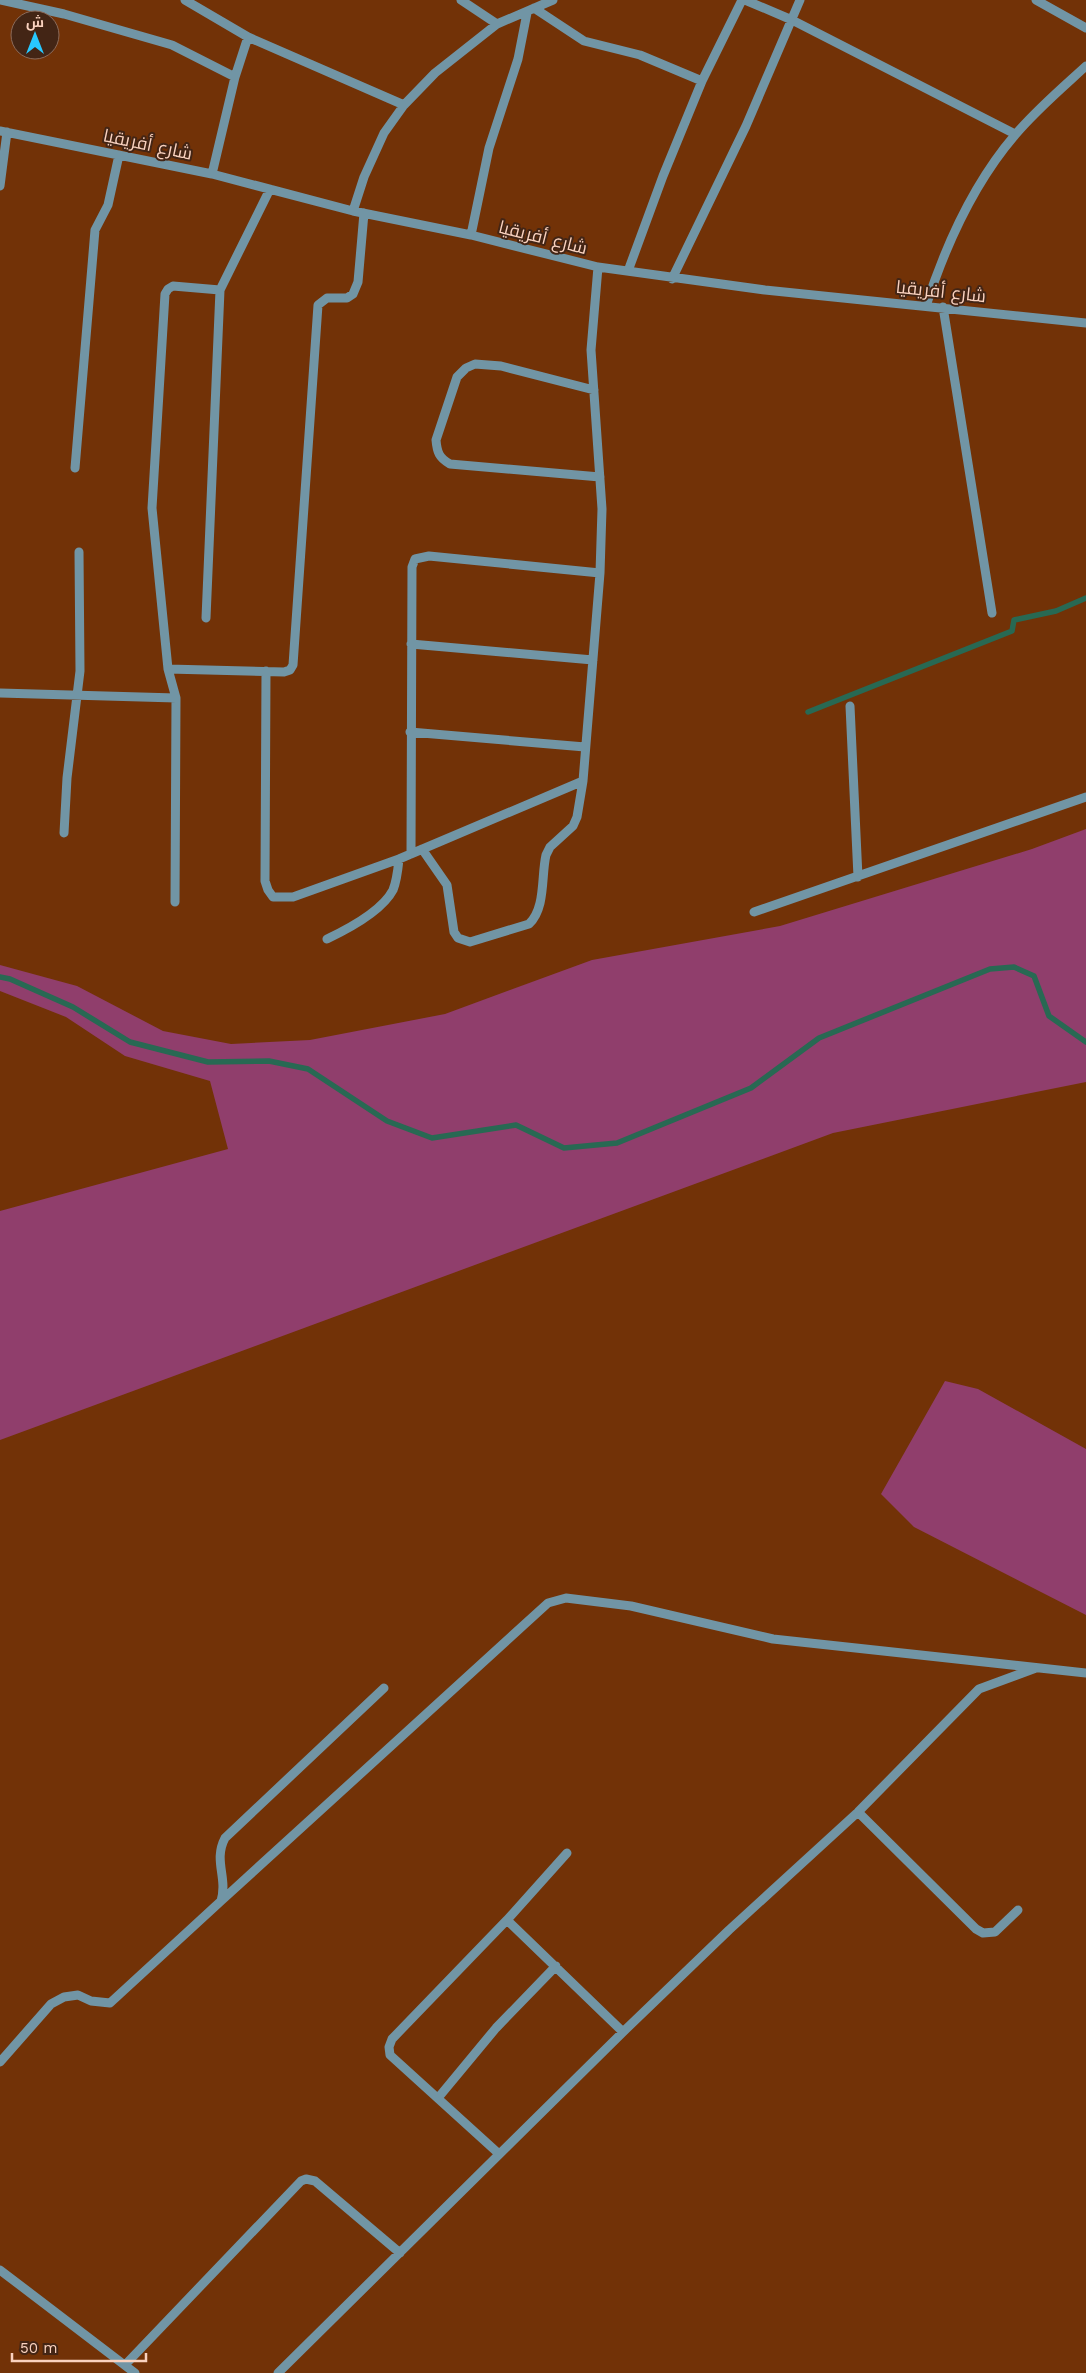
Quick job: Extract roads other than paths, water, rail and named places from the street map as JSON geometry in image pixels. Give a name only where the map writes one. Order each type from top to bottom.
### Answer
[{"type":"street","points":[[2,0],[64,14],[172,45],[235,77]]},
{"type":"street","points":[[184,0],[248,37],[404,105]]},
{"type":"street","points":[[461,0],[497,24]]},
{"type":"street","points":[[353,211],[377,147],[384,133],[404,105],[435,73],[497,24],[553,0]]},
{"type":"street","points":[[628,271],[662,176],[702,81],[743,0],[792,20],[1016,134]]},
{"type":"street","points":[[672,279],[746,126],[800,0]]},
{"type":"street","points":[[1036,0],[1086,28]]},
{"type":"street","points":[[530,11],[584,41],[640,55],[702,81]]},
{"type":"street","points":[[471,235],[489,148],[518,59],[530,11]]},
{"type":"street","points":[[212,174],[235,77],[248,37]]},
{"type":"street","points":[[926,306],[936,274],[960,219],[990,168],[1016,134],[1086,66]]},
{"type":"street","points":[[0,186],[3,131]]},
{"type":"street","name":"شارع أفريقيا","points":[[3,131],[212,174],[353,211],[471,235],[598,267],[672,279],[818,296],[943,307],[1086,323]]},
{"type":"street","points":[[75,468],[95,230],[108,205],[119,155]]},
{"type":"street","points":[[206,618],[220,290],[270,190]]},
{"type":"street","points":[[168,670],[290,670],[295,657],[318,305],[327,298],[347,298],[357,288],[364,213]]},
{"type":"street","points":[[424,852],[441,876],[450,895],[454,932],[462,940],[470,942],[529,924],[535,918],[539,909],[546,854],[550,847],[574,826],[577,817],[582,781],[600,573],[602,509],[591,350],[598,267]]},
{"type":"street","points":[[176,902],[176,698],[168,670],[152,508],[166,294],[168,289],[173,286],[220,290]]},
{"type":"street","points":[[943,307],[992,613]]},
{"type":"street","points":[[594,390],[501,366],[476,364],[466,368],[457,377],[436,440],[440,459],[450,464],[600,477]]},
{"type":"street","points":[[64,834],[67,778],[78,695],[81,636],[79,552]]},
{"type":"street","points":[[411,854],[412,567],[415,559],[429,556],[600,573]]},
{"type":"street","points":[[411,644],[593,660]]},
{"type":"street","points":[[266,671],[265,881],[268,890],[274,897],[293,897],[411,854],[424,852],[582,781]]},
{"type":"street","points":[[0,693],[176,698]]},
{"type":"street","points":[[850,706],[858,877]]},
{"type":"street","points":[[410,732],[585,747]]},
{"type":"street","points":[[754,912],[1086,797]]},
{"type":"street","points":[[327,939],[357,923],[387,898],[397,877],[399,859]]},
{"type":"street","points":[[0,2062],[51,2004],[64,1998],[78,1995],[91,2001],[110,2002],[548,1603],[566,1598],[631,1606],[773,1639],[1086,1673]]},
{"type":"street","points":[[278,2373],[498,2153],[729,1930],[858,1812],[979,1689],[1036,1668]]},
{"type":"street","points":[[221,1901],[224,1890],[219,1850],[225,1838],[384,1688]]},
{"type":"street","points":[[858,1812],[976,1929],[983,1933],[995,1932],[1018,1910]]},
{"type":"street","points":[[498,2153],[390,2055],[390,2043],[507,1920],[567,1853]]},
{"type":"street","points":[[507,1920],[623,2032]]},
{"type":"street","points":[[438,2098],[496,2028],[556,1966]]},
{"type":"street","points":[[125,2366],[301,2181],[306,2179],[315,2181],[400,2253]]},
{"type":"street","points":[[0,2270],[135,2373]]},
{"type":"waterway","points":[[808,712],[1012,631],[1014,620],[1056,611],[1086,598]]},
{"type":"waterway","points":[[0,977],[10,979],[73,1007],[130,1042],[208,1062],[269,1061],[308,1069],[387,1121],[432,1138],[516,1125],[564,1148],[617,1143],[751,1088],[819,1038],[990,969],[1014,967],[1034,976],[1049,1016],[1086,1042]]}]
